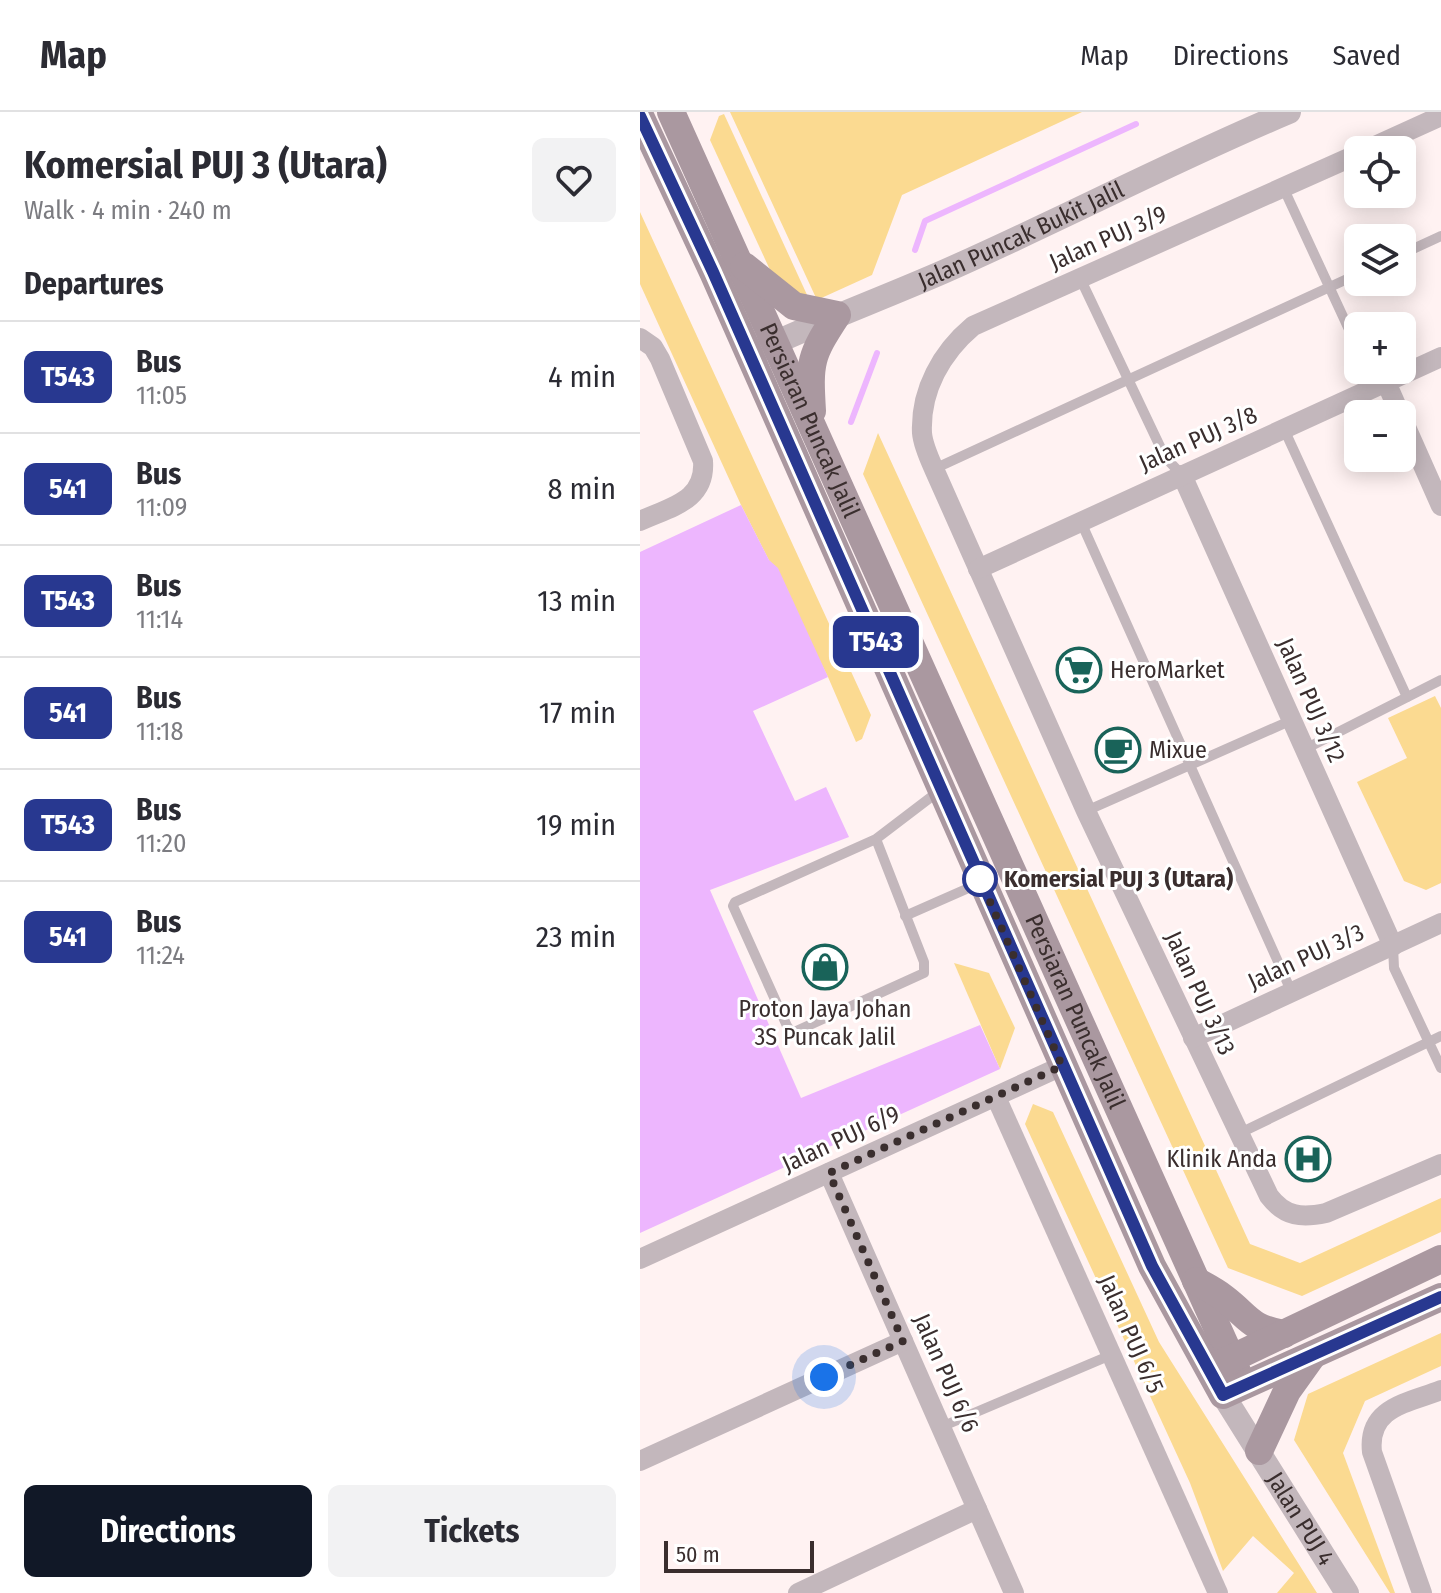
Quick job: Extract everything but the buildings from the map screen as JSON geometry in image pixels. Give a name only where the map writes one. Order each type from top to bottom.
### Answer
[{"type":"main road","name":"Persiaran Puncak Jalil","points":[[671,112],[737,260],[762,349],[981,883],[1152,1266],[1219,1364],[1233,1390]]},
{"type":"main road","name":"Persiaran Puncak Jalil","points":[[640,116],[762,349],[813,427],[1196,1281],[1219,1364]]},
{"type":"main road","points":[[737,260],[794,306],[837,315],[815,349],[810,374],[813,427]]},
{"type":"main road","points":[[1219,1364],[1441,1259]]},
{"type":"main road","points":[[1196,1281],[1225,1299],[1255,1325],[1266,1331],[1284,1334]]},
{"type":"main road","points":[[1233,1390],[1441,1297]]},
{"type":"main road","points":[[1257,1448],[1287,1391],[1313,1355]]},
{"type":"street","name":"Jalan Puncak Bukit Jalil","points":[[762,349],[943,272],[1204,148],[1289,112]]},
{"type":"street","points":[[1397,136],[1441,116]]},
{"type":"street","name":"Jalan PUJ 3/9","points":[[924,413],[935,373],[951,344],[973,326],[1344,160]]},
{"type":"street","points":[[640,338],[653,347],[660,359],[703,461],[702,482],[691,497],[640,521]]},
{"type":"street","name":"Jalan PUJ 3/8","points":[[1416,365],[1441,357]]},
{"type":"street","name":"Jalan PUJ 3/8","points":[[978,569],[1284,429],[1364,384]]},
{"type":"street","name":"Jalan PUJ 3/13","points":[[924,413],[922,435],[978,569],[1086,811],[1269,1196],[1278,1208],[1292,1215],[1309,1217],[1326,1213],[1441,1164]]},
{"type":"street","points":[[1416,450],[1441,506]]},
{"type":"street","name":"Jalan PUJ 3/12","points":[[1182,475],[1393,946]]},
{"type":"street","name":"Jalan PUJ 3/3","points":[[1193,1038],[1441,923]]},
{"type":"street","name":"Jalan PUJ 6/9","points":[[640,1259],[1062,1066]]},
{"type":"street","name":"Jalan PUJ 6/5","points":[[996,1097],[1218,1593]]},
{"type":"street","name":"Jalan PUJ 6/6","points":[[829,1173],[1014,1593]]},
{"type":"street","points":[[640,1461],[903,1341]]},
{"type":"street","name":"Jalan PUJ 4","points":[[1233,1390],[1257,1448],[1347,1593]]},
{"type":"street","points":[[1422,1593],[1372,1452],[1371,1439],[1374,1426],[1381,1416],[1441,1390]]},
{"type":"street","points":[[798,1593],[977,1509]]},
{"type":"lane","points":[[1283,187],[1344,318]]},
{"type":"lane","points":[[1416,248],[1441,236]]},
{"type":"lane","points":[[1081,280],[1165,457],[1182,475]]},
{"type":"lane","points":[[934,469],[1344,280]]},
{"type":"lane","points":[[1284,429],[1407,697]]},
{"type":"lane","points":[[1081,522],[1292,993]]},
{"type":"lane","points":[[1305,749],[1441,680]]},
{"type":"lane","points":[[1086,811],[1292,720]]},
{"type":"lane","points":[[876,839],[924,962],[924,973],[792,1033],[733,906],[735,902],[876,839],[941,790]]},
{"type":"lane","points":[[905,916],[981,883]]},
{"type":"lane","points":[[1393,946],[1394,968],[1441,1068]]},
{"type":"lane","points":[[1238,1134],[1441,1036]]},
{"type":"lane","points":[[941,1427],[1111,1355]]},
{"type":"shaded area","points":[[730,112],[1082,112],[902,195],[872,275],[817,300]]},
{"type":"shaded area","points":[[724,114],[808,297],[777,285],[710,140],[719,116]]},
{"type":"shaded area","points":[[640,212],[871,715],[862,739],[856,742],[828,677],[741,505],[640,284]]},
{"type":"shaded area","points":[[878,433],[1250,1244],[1300,1263],[1441,1198],[1441,1232],[1302,1296],[1228,1268],[863,474]]},
{"type":"shaded area","points":[[741,505],[769,560],[778,568],[828,677],[753,711],[795,801],[826,787],[849,837],[710,890],[801,1098],[980,1025],[1000,1069],[640,1233],[640,552]]},
{"type":"shaded area","points":[[1435,696],[1441,708],[1441,883],[1426,890],[1404,881],[1357,782],[1407,758],[1388,718]]},
{"type":"shaded area","points":[[954,963],[989,973],[1015,1028],[1000,1069]]},
{"type":"shaded area","points":[[1033,1104],[1053,1112],[1159,1342],[1317,1593],[1277,1593],[1294,1573],[1253,1536],[1223,1571],[1190,1483],[1025,1124]]},
{"type":"shaded area","points":[[1441,1333],[1441,1366],[1365,1401],[1343,1453],[1395,1593],[1390,1593],[1294,1440],[1308,1394]]},
{"type":"waterway","points":[[915,250],[925,221],[1136,124]]},
{"type":"waterway","points":[[851,422],[877,353]]},
{"type":"bus line","name":"T543","points":[[640,116],[713,272],[1152,1266],[1223,1395],[1441,1297]]},
{"type":"place","name":"HeroMarket","points":[[1079,670]]},
{"type":"place","name":"Mixue","points":[[1118,750]]},
{"type":"place","name":"Komersial PUJ 3 (Utara)","points":[[980,879]]},
{"type":"place","name":"Proton Jaya Johan 3S Puncak Jalil","points":[[825,967]]},
{"type":"place","name":"Klinik Anda","points":[[1308,1159]]},
{"type":"route","points":[[824,1377],[903,1341],[829,1173],[1062,1066],[980,879]]}]
